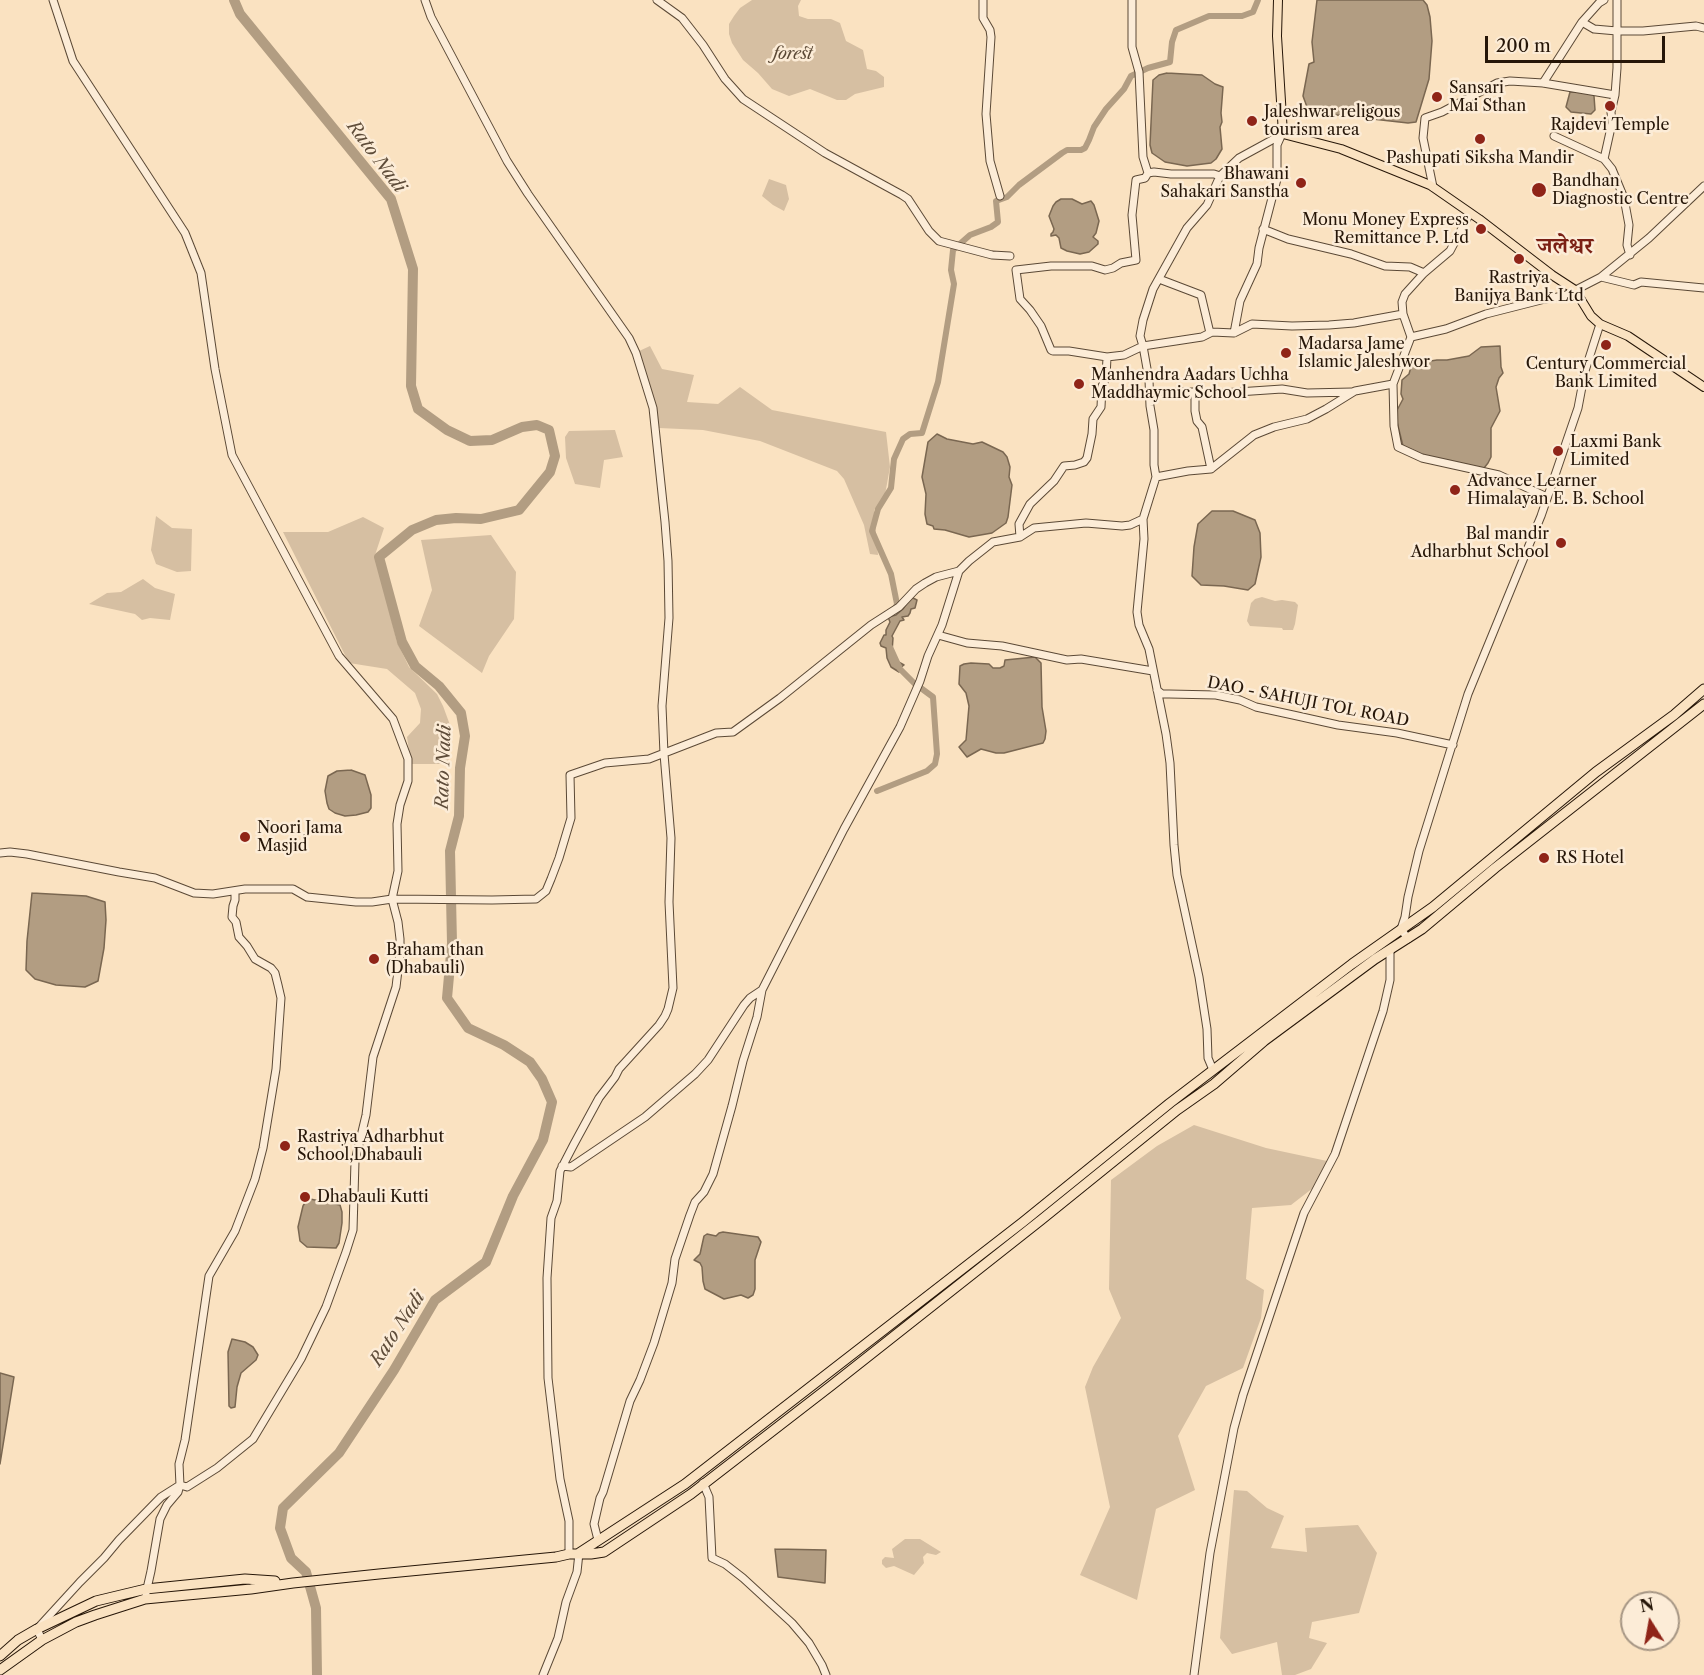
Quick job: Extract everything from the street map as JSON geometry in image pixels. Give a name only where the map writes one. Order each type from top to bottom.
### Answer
[{"type":"highway","points":[[0,1670],[42,1640],[95,1615],[145,1599],[556,1557],[574,1553],[604,1552],[662,1514],[869,1356],[1041,1220],[1213,1070],[1401,929],[1410,918],[1433,907],[1596,772],[1674,715],[1704,689]]},
{"type":"highway","points":[[574,1553],[685,1484],[1174,1106],[1214,1084],[1264,1041],[1375,959],[1422,929],[1495,868],[1704,704]]},
{"type":"highway","points":[[0,1656],[18,1640],[37,1629],[96,1601],[146,1589],[245,1579],[292,1583]]},
{"type":"main road","points":[[1278,0],[1277,36],[1283,134],[1341,149],[1433,187],[1551,275],[1575,290],[1591,315],[1600,324],[1635,341],[1704,387]]},
{"type":"street","points":[[42,1640],[37,1629],[161,1497],[180,1485],[187,1487],[217,1468],[253,1438],[301,1359],[326,1307],[353,1230],[356,1161],[366,1115],[374,1057],[396,987],[400,953],[395,899],[398,871],[397,824],[400,805],[408,781],[408,759],[393,718],[339,656],[232,455],[215,369],[201,273],[185,233],[73,61],[53,0]]},
{"type":"street","points":[[425,0],[431,17],[507,161],[629,338],[636,353],[653,408],[668,561],[669,618],[662,706],[671,838],[669,902],[671,959],[674,976],[669,1009],[659,1025],[619,1069],[599,1098],[562,1166],[557,1201],[551,1218],[547,1299],[549,1390],[561,1479],[578,1572],[566,1602],[558,1638],[543,1675]]},
{"type":"street","points":[[657,0],[682,18],[725,79],[743,99],[825,153],[902,195],[912,204],[928,231],[939,241],[992,255],[1010,256]]},
{"type":"street","points":[[983,0],[983,18],[991,37],[986,114],[990,161],[1000,196]]},
{"type":"street","points":[[1132,0],[1132,47],[1139,72],[1143,157],[1148,173],[1145,178],[1136,180],[1132,215],[1136,260],[1105,270],[1092,266],[1052,266],[1016,270],[1020,299],[1041,326],[1051,350],[1107,357],[1124,355],[1143,346],[1202,337],[1210,333],[1234,333],[1252,324],[1329,325],[1403,314]]},
{"type":"street","points":[[1543,83],[1582,22],[1604,0]]},
{"type":"street","points":[[1604,159],[1615,95],[1617,0]]},
{"type":"street","points":[[1582,22],[1594,29],[1617,31],[1643,32],[1696,26],[1704,28]]},
{"type":"street","points":[[1433,187],[1423,138],[1425,118],[1442,112],[1497,83],[1510,81],[1543,83],[1615,95]]},
{"type":"street","points":[[1213,1070],[1208,1058],[1204,1008],[1177,875],[1166,734],[1149,649],[1139,625],[1137,612],[1144,538],[1143,519],[1156,477],[1149,380],[1140,336],[1153,289],[1187,228],[1207,206],[1220,177],[1239,158],[1283,134]]},
{"type":"street","points":[[1234,333],[1240,301],[1257,264],[1263,229],[1277,179],[1277,145],[1283,134]]},
{"type":"street","points":[[1554,136],[1604,159],[1612,169],[1624,198],[1629,225],[1627,245],[1630,255]]},
{"type":"street","points":[[1148,173],[1214,174],[1220,177]]},
{"type":"street","points":[[1412,337],[1446,329],[1486,314],[1564,296],[1601,277],[1630,255],[1702,190]]},
{"type":"street","points":[[1470,213],[1450,251],[1424,273],[1405,294],[1402,302],[1403,314],[1412,337],[1393,384],[1394,426],[1398,447],[1422,458],[1500,475],[1547,497]]},
{"type":"street","points":[[1263,229],[1288,239],[1385,266],[1410,267],[1424,273]]},
{"type":"street","points":[[1601,277],[1634,285],[1641,282],[1704,288]]},
{"type":"street","points":[[1159,279],[1201,295],[1210,333]]},
{"type":"street","points":[[1422,929],[1410,918],[1408,897],[1419,851],[1454,745],[1468,694],[1547,497],[1578,408],[1585,371],[1600,324]]},
{"type":"street","points":[[1020,537],[1019,524],[1030,504],[1054,481],[1064,466],[1084,462],[1087,458],[1093,419],[1101,407],[1101,386],[1106,378],[1107,357]]},
{"type":"street","points":[[1163,392],[1208,394],[1282,389],[1314,393],[1355,391],[1393,384]]},
{"type":"street","points":[[1156,477],[1211,469],[1254,435],[1306,419],[1355,391]]},
{"type":"street","points":[[1195,392],[1197,421],[1202,427],[1211,469]]},
{"type":"street","points":[[0,853],[27,854],[155,878],[194,893],[293,889],[307,897],[356,902],[395,899],[536,899],[546,891],[571,818],[570,775],[605,763],[650,759],[716,733],[733,732],[780,698],[871,625],[899,607],[916,589],[936,577],[958,571],[993,542],[1020,537],[1034,528],[1086,523],[1122,526],[1143,519]]},
{"type":"street","points":[[598,1540],[594,1524],[600,1498],[630,1401],[654,1343],[672,1283],[675,1259],[690,1215],[695,1202],[704,1192],[713,1174],[743,1061],[758,1017],[762,990],[844,828],[900,727],[938,635],[958,571]]},
{"type":"street","points":[[938,635],[967,643],[1002,646],[1067,660],[1081,659],[1153,671]]},
{"type":"street","name":"DAO - SAHUJI TOL ROAD","points":[[1157,690],[1162,694],[1216,695],[1293,716],[1454,745]]},
{"type":"street","points":[[145,1599],[160,1519],[167,1505],[178,1492],[180,1485],[179,1464],[209,1276],[234,1231],[255,1179],[263,1148],[273,1083],[281,998],[275,973],[271,968],[255,959],[239,937],[236,922],[232,917],[235,891]]},
{"type":"street","points":[[1401,929],[1408,939]]},
{"type":"street","points":[[1194,1675],[1210,1552],[1234,1428],[1304,1213],[1335,1154],[1383,1011],[1390,980],[1390,951]]},
{"type":"street","points":[[562,1166],[571,1167],[645,1117],[695,1074],[708,1060],[744,1005],[762,990]]},
{"type":"street","points":[[703,1483],[709,1497],[712,1558],[725,1564],[792,1623],[809,1643],[826,1675]]},
{"type":"green space","name":"forest","points":[[752,0],[801,0],[798,6],[799,16],[808,19],[831,19],[840,23],[846,41],[863,50],[867,69],[876,71],[884,77],[884,87],[855,94],[846,100],[837,100],[810,89],[789,96],[772,89],[743,60],[729,34],[729,24],[734,16],[740,8]]},
{"type":"green space","points":[[769,179],[786,185],[789,199],[784,211],[762,196]]},
{"type":"green space","points":[[650,346],[662,369],[694,375],[687,402],[718,404],[740,387],[772,410],[886,432],[890,467],[884,500],[874,510],[878,555],[870,554],[864,525],[844,479],[837,471],[760,441],[703,430],[659,428],[651,390],[637,352]]},
{"type":"green space","points":[[615,430],[623,457],[604,460],[600,488],[575,484],[566,458],[565,437],[569,431]]},
{"type":"green space","points":[[156,516],[172,528],[192,529],[191,571],[177,572],[156,564],[151,550]]},
{"type":"green space","points":[[363,517],[384,528],[375,555],[397,642],[409,667],[437,694],[443,706],[450,725],[448,764],[411,764],[407,737],[420,723],[421,709],[415,693],[387,669],[349,663],[283,532],[328,532]]},
{"type":"green space","points":[[491,535],[516,572],[514,619],[489,656],[482,673],[419,626],[432,590],[421,540]]},
{"type":"green space","points":[[143,579],[155,588],[175,594],[170,620],[150,618],[142,620],[135,614],[89,604],[107,593],[121,592]]},
{"type":"green space","points":[[1262,597],[1275,601],[1295,602],[1298,605],[1293,630],[1250,626],[1247,621],[1251,603]]},
{"type":"green space","points":[[1194,1125],[1266,1148],[1327,1161],[1313,1188],[1291,1205],[1252,1208],[1246,1279],[1264,1290],[1261,1318],[1243,1368],[1206,1386],[1178,1436],[1195,1490],[1156,1509],[1137,1600],[1080,1575],[1110,1507],[1085,1387],[1093,1367],[1121,1318],[1109,1289],[1111,1180],[1157,1146]]},
{"type":"green space","points":[[1234,1490],[1247,1491],[1267,1508],[1284,1516],[1271,1548],[1307,1552],[1305,1528],[1358,1525],[1377,1553],[1359,1613],[1312,1622],[1309,1638],[1327,1643],[1311,1669],[1295,1675],[1282,1675],[1277,1642],[1232,1654],[1220,1638]]},
{"type":"green space","points":[[905,1539],[920,1539],[941,1552],[936,1555],[927,1553],[923,1557],[924,1563],[914,1575],[894,1566],[886,1568],[882,1560],[885,1557],[894,1558],[892,1549]]},
{"type":"shaded area","points":[[1317,0],[1423,0],[1430,17],[1432,41],[1429,79],[1416,122],[1319,113],[1307,107],[1303,96],[1309,64],[1314,62],[1312,42]]},
{"type":"shaded area","points":[[1167,73],[1202,75],[1223,87],[1220,127],[1222,149],[1211,163],[1187,166],[1165,162],[1152,153],[1150,145],[1153,80]]},
{"type":"shaded area","points":[[1570,92],[1591,92],[1594,96],[1595,110],[1591,114],[1571,112],[1566,107]]},
{"type":"shaded area","points":[[1061,199],[1072,199],[1082,204],[1091,201],[1094,205],[1099,221],[1093,237],[1098,244],[1089,252],[1080,254],[1067,251],[1061,248],[1056,235],[1051,236],[1054,229],[1049,216],[1053,206]]},
{"type":"shaded area","points":[[1500,346],[1503,373],[1496,387],[1500,411],[1491,428],[1491,457],[1484,468],[1423,455],[1403,446],[1395,414],[1403,399],[1402,380],[1409,374],[1411,367],[1424,362],[1469,356],[1481,347]]},
{"type":"shaded area","points":[[937,434],[947,439],[973,444],[982,442],[1003,452],[1007,457],[1012,485],[1008,517],[1006,523],[992,533],[969,537],[934,529],[933,526],[927,524],[926,494],[922,477],[928,442]]},
{"type":"shaded area","points":[[1212,511],[1233,511],[1255,520],[1260,533],[1261,557],[1255,584],[1248,590],[1201,585],[1192,576],[1198,524]]},
{"type":"shaded area","points":[[911,597],[917,600],[915,608],[911,609],[908,616],[902,617],[904,620],[900,621],[892,636],[892,652],[895,660],[904,665],[899,672],[891,667],[886,648],[880,643],[886,635],[890,622],[888,617],[896,615],[903,609]]},
{"type":"shaded area","points":[[1035,657],[1041,663],[1042,707],[1046,731],[1043,743],[1004,753],[981,749],[967,757],[959,747],[966,740],[969,706],[966,693],[959,684],[960,666],[971,663],[989,664],[993,668],[1000,668],[1004,666],[1005,660]]},
{"type":"shaded area","points":[[351,770],[365,775],[371,795],[371,808],[368,812],[345,816],[329,809],[325,791],[328,776],[337,771]]},
{"type":"shaded area","points":[[32,893],[86,896],[105,902],[104,948],[98,981],[85,987],[56,985],[35,979],[26,970]]},
{"type":"shaded area","points":[[310,1199],[340,1205],[342,1223],[336,1248],[307,1247],[300,1241],[298,1227],[303,1206]]},
{"type":"shaded area","points":[[723,1232],[758,1237],[761,1242],[755,1260],[755,1289],[753,1295],[748,1298],[741,1295],[724,1299],[705,1289],[702,1267],[694,1260],[700,1254],[704,1236],[707,1234],[716,1236]]},
{"type":"shaded area","points":[[232,1339],[245,1342],[253,1347],[258,1355],[256,1360],[241,1373],[235,1407],[231,1408],[229,1406],[228,1352]]},
{"type":"shaded area","points":[[0,1373],[14,1377],[0,1464]]},
{"type":"shaded area","points":[[775,1549],[826,1550],[825,1583],[778,1577]]},
{"type":"waterway","name":"Rato Nadi","points":[[234,0],[240,14],[391,199],[413,269],[411,386],[418,409],[447,430],[470,441],[492,440],[522,427],[537,425],[549,430],[555,456],[550,472],[519,510],[481,519],[436,520],[412,530],[379,557],[402,642],[415,666],[439,686],[461,713],[465,736],[460,768],[459,816],[450,851],[452,943],[447,998],[468,1028],[504,1045],[530,1062],[542,1079],[552,1102],[543,1140],[513,1196],[486,1262],[435,1300],[394,1370],[339,1453],[283,1508],[280,1528],[291,1558],[306,1572],[316,1608],[317,1675]]},
{"type":"waterway","points":[[895,610],[897,604],[891,574],[872,531],[878,509],[891,488],[894,459],[903,439],[910,434],[922,433],[938,382],[954,284],[951,270],[953,250],[970,235],[998,222],[996,201],[1007,197],[1019,185],[1067,150],[1085,148],[1094,127],[1124,89],[1131,76],[1170,62],[1176,30],[1209,16],[1242,16],[1253,12],[1258,0]]},
{"type":"waterway","points":[[877,791],[927,771],[935,764],[937,754],[933,697],[900,669],[890,647]]},
{"type":"place","name":"Sansari Mai Sthan","points":[[1437,97]]},
{"type":"place","name":"Rajdevi Temple","points":[[1610,106]]},
{"type":"place","name":"Jaleshwar religous tourism area","points":[[1252,121]]},
{"type":"place","name":"Pashupati Siksha Mandir","points":[[1480,139]]},
{"type":"place","name":"Bhawani Sahakari Sanstha","points":[[1301,183]]},
{"type":"place","name":"Bandhan Diagnostic Centre","points":[[1539,190]]},
{"type":"place","name":"Monu Money Express Remittance P. Ltd","points":[[1481,229]]},
{"type":"place","name":"Rastriya Banijya Bank Ltd","points":[[1519,259]]},
{"type":"place","name":"Century Commercial Bank Limited","points":[[1606,345]]},
{"type":"place","name":"Madarsa Jame Islamic Jaleshwor","points":[[1286,353]]},
{"type":"place","name":"Manhendra Aadars Uchha Maddhaymic School","points":[[1079,384]]},
{"type":"place","name":"Laxmi Bank Limited","points":[[1558,451]]},
{"type":"place","name":"Advance Learner Himalayan E. B. School","points":[[1455,490]]},
{"type":"place","name":"Bal mandir Adharbhut School","points":[[1561,543]]},
{"type":"place","name":"Noori Jama Masjid","points":[[245,837]]},
{"type":"place","name":"RS Hotel","points":[[1544,858]]},
{"type":"place","name":"Braham than (Dhabauli)","points":[[374,959]]},
{"type":"place","name":"Rastriya Adharbhut School,Dhabauli","points":[[285,1146]]},
{"type":"place","name":"Dhabauli Kutti","points":[[305,1197]]},
{"type":"district","name":"जलेश्वर","points":[[1565,247]]}]
